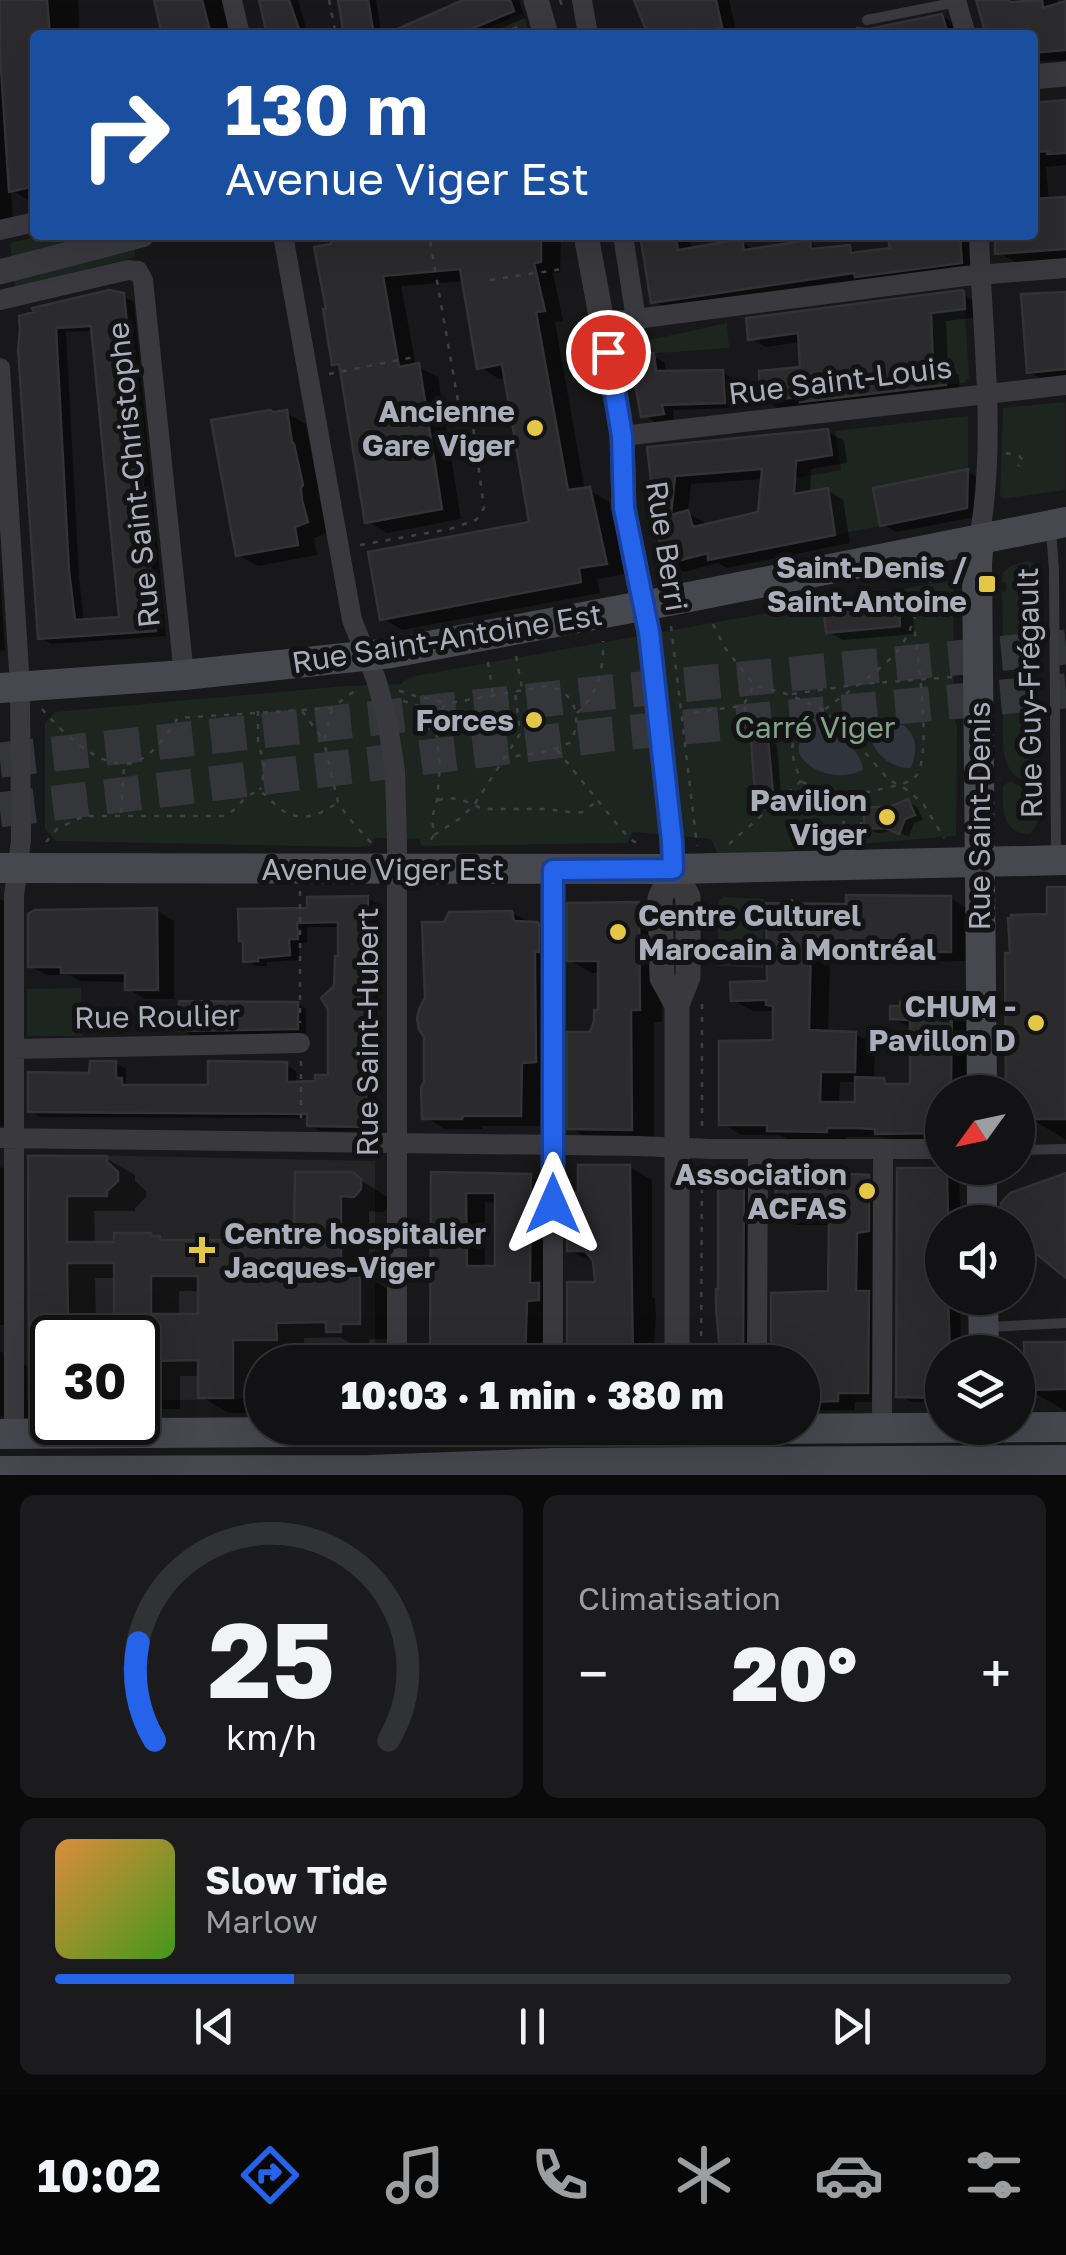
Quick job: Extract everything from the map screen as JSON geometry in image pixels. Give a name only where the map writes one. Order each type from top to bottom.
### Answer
[{"type":"main road","name":"Rue Saint-Antoine Est","points":[[20,694],[367,656],[1058,524]]},
{"type":"main road","name":"Rue Saint-Denis","points":[[979,539],[976,563],[982,1075]]},
{"type":"main road","name":"Avenue Viger Est","points":[[9,868],[300,869],[386,859],[553,870],[1061,860]]},
{"type":"main road","points":[[1035,1427],[1066,1427]]},
{"type":"main road","points":[[820,1428],[925,1428]]},
{"type":"main road","points":[[7,1434],[245,1432]]},
{"type":"main road","points":[[0,1471],[983,1468],[1066,1460]]},
{"type":"street","points":[[232,0],[239,30]]},
{"type":"street","points":[[582,0],[587,30]]},
{"type":"street","points":[[957,1],[965,30]]},
{"type":"street","points":[[1038,76],[1066,74]]},
{"type":"street","points":[[0,230],[30,223]]},
{"type":"street","points":[[0,272],[123,240]]},
{"type":"street","name":"Rue Saint-Hubert","points":[[283,240],[352,620],[382,701],[396,788],[386,859],[398,1142],[397,1345]]},
{"type":"street","name":"Rue Berri","points":[[587,240],[622,436],[624,508],[644,606],[672,841],[673,869],[660,898],[662,978],[689,1004],[678,1148],[677,1345]]},
{"type":"street","points":[[624,240],[636,319]]},
{"type":"street","points":[[979,240],[987,393],[984,512],[979,539]]},
{"type":"street","points":[[603,322],[741,300],[1066,268]]},
{"type":"street","name":"Rue Saint-Christophe","points":[[0,300],[128,270],[138,271],[143,280],[184,675]]},
{"type":"street","points":[[0,368],[20,694],[21,840],[9,868],[14,896],[14,1049],[8,1138],[7,1434]]},
{"type":"street","name":"Rue Saint-Louis","points":[[622,436],[1066,385]]},
{"type":"street","points":[[553,870],[553,1345]]},
{"type":"street","name":"Rue Roulier","points":[[14,1049],[300,1043]]},
{"type":"street","points":[[8,1138],[925,1149]]},
{"type":"street","points":[[882,1428],[883,1148]]},
{"type":"street","points":[[757,1345],[758,1149]]},
{"type":"street","points":[[396,1445],[396,1472]]},
{"type":"lane","points":[[866,20],[957,1]]},
{"type":"lane","name":"Rue Guy-Frégault","points":[[1058,524],[1054,570],[1061,860]]},
{"type":"lane","points":[[1035,1150],[1066,1149]]},
{"type":"lane","points":[[983,1326],[1066,1323]]},
{"type":"path","points":[[329,0],[335,30]]},
{"type":"path","points":[[512,30],[537,19]]},
{"type":"path","points":[[358,545],[450,529],[476,520],[484,508],[472,419],[458,402],[430,240]]},
{"type":"path","points":[[490,280],[562,269]]},
{"type":"path","points":[[329,374],[414,357]]},
{"type":"path","points":[[997,450],[1019,456],[1023,463],[1018,466]]},
{"type":"path","points":[[801,781],[845,795],[860,794],[914,778],[922,767],[924,741],[914,624],[931,580]]},
{"type":"path","points":[[713,624],[754,685],[790,694],[825,711],[888,779],[924,806],[944,838]]},
{"type":"path","points":[[801,781],[792,753],[800,732],[897,652],[914,624]]},
{"type":"path","name":"Rue Berri","points":[[674,638],[696,840]]},
{"type":"path","points":[[576,714],[598,683],[603,641]]},
{"type":"path","points":[[516,656],[522,690]]},
{"type":"path","points":[[488,660],[494,695]]},
{"type":"path","points":[[790,694],[960,676]]},
{"type":"path","points":[[754,685],[743,706],[748,719],[794,741]]},
{"type":"path","points":[[399,691],[444,704],[546,686],[561,689],[572,701],[576,714],[571,742],[556,749],[503,758]]},
{"type":"path","points":[[20,694],[81,746],[124,764],[145,756],[160,744],[178,718],[332,708],[358,688]]},
{"type":"path","points":[[424,849],[434,835],[474,805],[521,730],[515,691]]},
{"type":"path","points":[[426,708],[432,698]]},
{"type":"path","points":[[402,700],[426,708],[435,720],[440,766],[432,818],[434,835]]},
{"type":"path","points":[[435,720],[444,704]]},
{"type":"path","points":[[694,712],[743,706]]},
{"type":"path","points":[[324,742],[332,708]]},
{"type":"path","points":[[300,709],[324,742],[338,802],[386,859]]},
{"type":"path","points":[[258,711],[258,740],[265,769],[260,792]]},
{"type":"path","points":[[556,749],[620,828],[640,845]]},
{"type":"path","points":[[121,816],[124,764]]},
{"type":"path","points":[[728,844],[801,781]]},
{"type":"path","points":[[42,846],[57,829],[84,816],[226,816],[241,800],[260,792],[293,816],[316,816],[338,802]]},
{"type":"path","points":[[860,794],[862,840]]},
{"type":"path","points":[[843,840],[845,795]]},
{"type":"path","points":[[437,800],[460,799],[483,809],[575,813],[598,801]]},
{"type":"path","points":[[300,869],[301,1131]]},
{"type":"path","points":[[792,891],[792,904]]},
{"type":"path","points":[[689,1004],[702,1126]]},
{"type":"path","points":[[701,1345],[702,1170]]},
{"type":"shaded area","points":[[890,724],[903,725],[914,739],[911,768],[890,762],[874,746],[870,732]]},
{"type":"shaded area","points":[[817,730],[847,744],[858,755],[863,770],[832,775],[807,764],[799,746],[804,737]]},
{"type":"shaded area","name":"Centre hospitalier Jacques-Viger","points":[[33,1154],[375,1161],[375,1345],[245,1345],[245,1398],[160,1400],[160,1315],[30,1315],[30,1404],[28,1157]]},
{"type":"green space","points":[[523,13],[528,30],[483,30]]},
{"type":"green space","points":[[30,238],[134,240],[135,257],[15,288],[10,243]]},
{"type":"green space","points":[[965,309],[969,378],[964,383],[946,385],[944,364],[933,364],[931,314]]},
{"type":"green space","points":[[727,323],[729,348],[630,355],[631,344]]},
{"type":"green space","points":[[1065,402],[1065,490],[1002,499],[1003,408]]},
{"type":"green space","points":[[968,416],[968,469],[873,488],[879,526],[835,535],[828,488],[793,494],[795,478],[841,470],[835,431]]},
{"type":"green space","points":[[1028,561],[1035,567],[1035,649],[1032,653],[1007,655],[1003,652],[1003,573],[1010,566]]},
{"type":"green space","name":"Carré Viger","points":[[953,580],[956,836],[719,856],[711,839],[633,832],[627,843],[422,846],[419,839],[374,838],[371,846],[359,847],[56,841],[45,829],[45,723],[55,712],[402,684],[414,676]]},
{"type":"green space","points":[[1031,707],[1036,713],[1037,774],[1032,780],[1021,779],[1008,766],[1003,733],[1003,713],[1007,708]]},
{"type":"green space","points":[[1010,781],[1035,803],[1038,819],[1030,834],[1014,830],[1006,818],[1003,786]]},
{"type":"green space","points":[[724,897],[764,899],[763,968],[718,966],[718,901]]},
{"type":"green space","points":[[81,988],[82,1036],[27,1036],[27,989]]},
{"type":"building","points":[[0,0],[47,0],[50,30],[30,30],[30,187],[9,192]]},
{"type":"building","points":[[154,0],[202,0],[210,30],[161,30]]},
{"type":"building","points":[[259,0],[289,0],[299,30],[266,30]]},
{"type":"building","points":[[338,0],[368,0],[373,30],[343,30]]},
{"type":"building","points":[[463,0],[510,0],[514,11],[469,30],[395,30]]},
{"type":"building","points":[[634,0],[716,0],[722,27],[716,30],[646,30]]},
{"type":"building","points":[[976,0],[1042,0],[1043,8],[1066,1],[1066,50],[1038,52],[1038,30],[985,30]]},
{"type":"building","points":[[942,14],[947,30],[857,30],[857,28]]},
{"type":"building","points":[[1066,100],[1066,153],[1038,152],[1038,102]]},
{"type":"building","points":[[1066,197],[1066,249],[995,254],[995,240],[1038,240],[1038,199]]},
{"type":"building","points":[[330,240],[541,240],[541,262],[534,263],[545,311],[536,312],[568,490],[590,487],[607,564],[579,568],[581,582],[380,620],[368,552],[529,522],[502,364],[477,369],[460,269],[383,276],[399,367],[419,363],[442,509],[365,523],[339,364],[332,365],[314,247],[331,244]]},
{"type":"building","points":[[641,240],[676,240],[678,250],[742,240],[744,250],[810,240],[811,249],[850,245],[851,253],[890,248],[888,240],[960,240],[962,263],[855,277],[854,273],[651,303]]},
{"type":"building","points":[[109,290],[124,293],[156,631],[38,639],[18,349],[19,316],[34,312],[32,308]],"holes":[[[91,326],[119,617],[75,620],[56,328]]]},
{"type":"building","points":[[962,290],[965,309],[931,313],[933,364],[944,363],[946,385],[800,402],[800,397],[760,401],[759,371],[800,367],[798,333],[748,340],[746,318]]},
{"type":"building","points":[[1066,292],[1066,369],[1027,373],[1021,294]]},
{"type":"building","points":[[654,353],[656,371],[723,370],[725,403],[662,405],[664,414],[641,417],[630,355]]},
{"type":"building","points":[[287,410],[308,522],[295,527],[298,545],[236,556],[211,420]]},
{"type":"building","points":[[828,429],[832,455],[796,461],[794,494],[828,488],[835,535],[708,560],[708,553],[666,564],[648,501],[651,481],[647,447]],"holes":[[[762,469],[758,512],[693,527],[688,510],[671,515],[675,476]]]},
{"type":"building","points":[[968,469],[967,508],[880,526],[873,488]]},
{"type":"building","points":[[899,606],[900,626],[826,633],[824,613]]},
{"type":"building","points":[[768,738],[773,793],[755,794],[751,739]]},
{"type":"building","name":"Pavilion Viger","points":[[908,799],[915,815],[905,819],[899,834],[885,828],[865,829],[863,808],[892,806]]},
{"type":"building","name":"CHUM - Pavillon D","points":[[1047,887],[1066,887],[1066,1119],[1035,1119],[1035,1075],[1006,1075],[1008,918],[1047,914]]},
{"type":"building","points":[[846,895],[951,896],[951,952],[870,952],[871,941],[828,941],[828,947],[811,947],[809,1030],[856,1032],[855,1072],[821,1072],[820,1102],[855,1102],[855,1077],[884,1078],[885,1084],[910,1084],[910,1020],[890,1019],[890,1006],[915,1002],[916,996],[952,996],[951,1075],[925,1075],[925,1133],[875,1134],[875,1129],[855,1128],[827,1128],[827,1132],[767,1131],[767,1125],[719,1125],[719,1041],[773,1040],[773,1006],[766,1005],[766,1000],[731,1001],[730,982],[767,981],[766,903],[846,904]]},
{"type":"building","points":[[368,896],[366,1127],[307,1126],[307,1114],[28,1112],[28,1072],[89,1073],[90,1061],[116,1061],[116,1078],[122,1078],[122,1085],[208,1085],[208,1061],[287,1062],[287,1082],[315,1081],[315,1075],[328,1075],[328,1009],[321,998],[334,986],[338,922],[297,923],[298,939],[289,939],[290,955],[243,962],[238,909],[307,908],[307,897]]},
{"type":"building","points":[[639,902],[640,1010],[631,1010],[632,1130],[567,1129],[567,1032],[590,1032],[594,1010],[598,1010],[598,961],[567,961],[567,903]]},
{"type":"building","points":[[157,908],[158,990],[125,990],[125,973],[61,973],[61,967],[28,967],[28,914],[35,910]]},
{"type":"building","points":[[512,911],[514,921],[539,924],[539,952],[535,952],[536,1062],[522,1063],[521,1116],[422,1119],[424,1037],[417,1019],[425,998],[422,922],[444,922],[449,912]]},
{"type":"building","points":[[179,1001],[298,1002],[298,1029],[179,1031]]},
{"type":"building","points":[[28,1156],[107,1156],[107,1162],[118,1172],[118,1181],[107,1196],[67,1196],[67,1242],[114,1242],[114,1233],[151,1233],[160,1236],[160,1240],[240,1240],[250,1234],[294,1234],[295,1172],[353,1172],[361,1179],[361,1189],[354,1197],[341,1196],[341,1270],[360,1270],[360,1324],[341,1324],[341,1332],[326,1332],[326,1322],[276,1323],[277,1340],[233,1340],[233,1398],[198,1398],[198,1360],[160,1361],[160,1315],[114,1315],[114,1263],[67,1263],[68,1315],[30,1315],[30,1398]],"holes":[[[151,1276],[198,1276],[198,1314],[151,1314]]]},
{"type":"building","points":[[578,1165],[630,1165],[633,1345],[567,1345],[567,1282],[595,1282],[593,1261],[585,1251],[567,1251],[567,1192],[578,1193]]},
{"type":"building","points":[[897,1168],[925,1168],[925,1185],[947,1185],[948,1205],[925,1205],[925,1315],[949,1315],[949,1335],[925,1335],[925,1398],[896,1397]]},
{"type":"building","points":[[431,1172],[531,1174],[530,1283],[539,1283],[539,1300],[527,1301],[526,1345],[430,1345]],"holes":[[[466,1193],[495,1193],[495,1266],[467,1266]]]},
{"type":"building","points":[[828,1173],[869,1175],[869,1231],[857,1233],[856,1291],[869,1291],[868,1393],[838,1393],[838,1401],[820,1402],[820,1345],[771,1345],[771,1293],[828,1291],[829,1217],[775,1216],[776,1182],[828,1183]]},
{"type":"building","points":[[1066,1173],[1066,1278],[1035,1253],[1035,1205],[1001,1205],[1010,1193]]},
{"type":"building","points":[[718,1182],[744,1182],[743,1345],[719,1345]]},
{"type":"building","points":[[1035,1342],[1066,1342],[1066,1389],[1035,1390]]},
{"type":"tunnel","points":[[0,760],[610,692],[1066,647]]},
{"type":"tunnel","points":[[0,810],[612,734],[1066,691]]},
{"type":"place","name":"Ancienne Gare Viger","points":[[535,428]]},
{"type":"place","name":"Saint-Denis / Saint-Antoine","points":[[987,584]]},
{"type":"place","name":"Forces","points":[[534,720]]},
{"type":"place","name":"Pavilion Viger","points":[[887,817]]},
{"type":"place","name":"Centre Culturel Marocain à Montréal","points":[[618,932]]},
{"type":"place","name":"CHUM - Pavillon D","points":[[1036,1023]]},
{"type":"place","name":"Association ACFAS","points":[[867,1191]]},
{"type":"place","name":"Centre hospitalier Jacques-Viger","points":[[202,1250]]},
{"type":"route","points":[[553,1204],[553,870],[673,869],[649,632],[627,530],[622,436],[608,352]]}]
